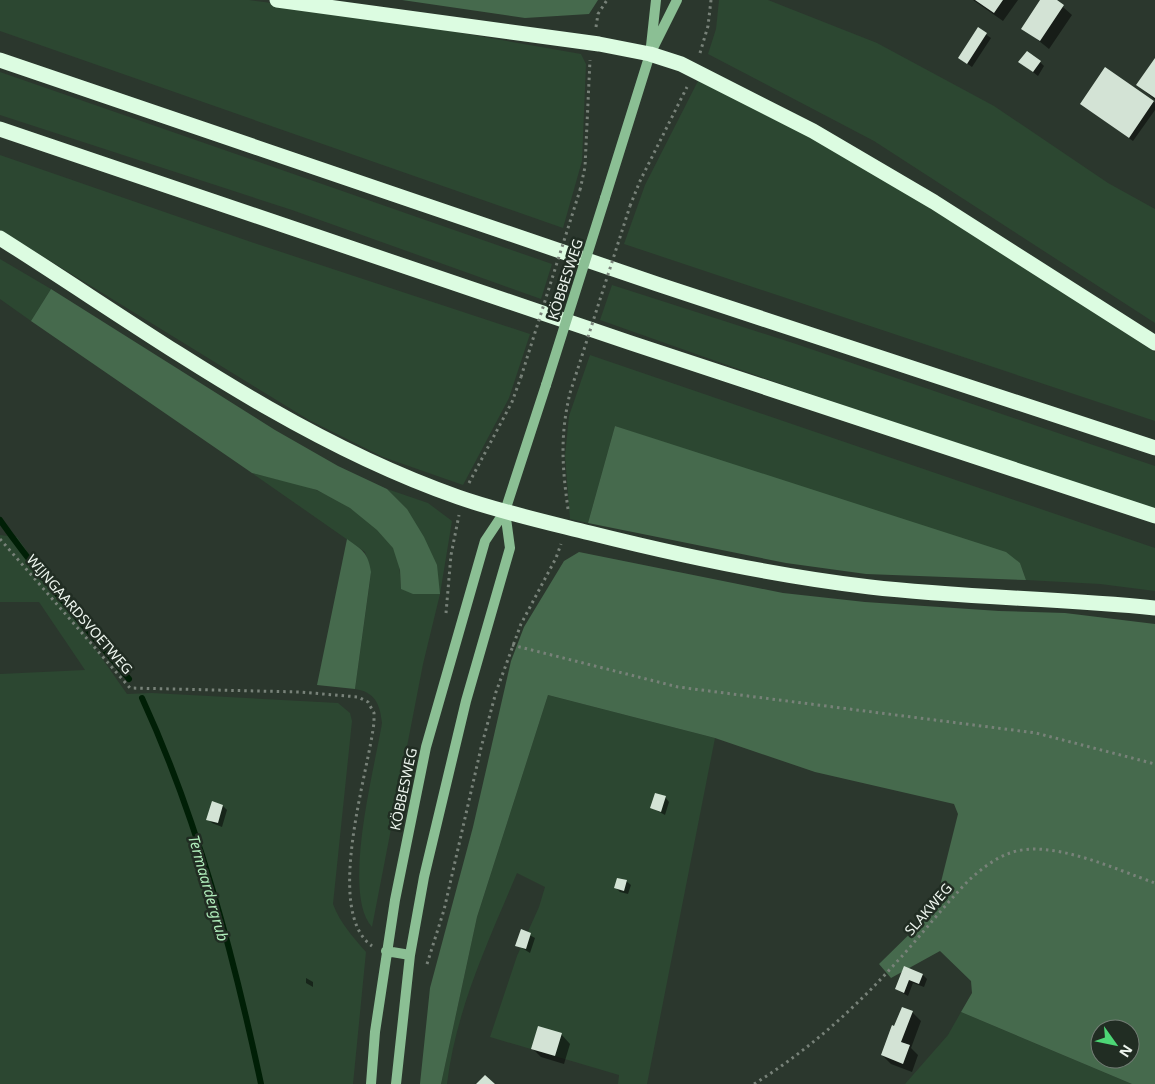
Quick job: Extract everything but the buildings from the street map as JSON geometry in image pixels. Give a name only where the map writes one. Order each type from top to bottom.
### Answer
[{"type":"highway","points":[[277,0],[593,44],[650,54],[694,70],[813,131],[891,175],[1155,343]]},
{"type":"highway","points":[[0,60],[648,281],[1155,448]]},
{"type":"highway","points":[[0,129],[631,343],[1155,516]]},
{"type":"highway","points":[[0,238],[239,390],[310,430],[369,460],[428,485],[505,511],[654,549],[870,587],[1093,601],[1155,608]]},
{"type":"main road","name":"KÖBBESWEG","points":[[650,54],[656,0]]},
{"type":"main road","name":"KÖBBESWEG","points":[[371,1084],[386,951],[414,798],[433,721],[484,541],[505,511],[650,54],[677,0]]},
{"type":"main road","name":"KÖBBESWEG","points":[[396,1084],[410,955],[424,877],[466,701],[510,548],[505,511]]},
{"type":"main road","points":[[386,951],[410,955]]},
{"type":"path","points":[[521,377],[580,190],[585,167],[589,62],[598,14],[606,0]]},
{"type":"path","points":[[570,393],[630,206],[640,181],[676,110],[706,40],[711,0]]},
{"type":"path","name":"WIJNGAARDSVOETWEG","points":[[0,539],[130,688],[300,692],[358,696],[368,702],[374,713],[373,733],[356,817],[350,877],[352,906],[357,923],[364,937],[372,946]]},
{"type":"path","points":[[425,970],[444,910],[481,748],[512,645],[678,688],[1036,733],[1155,764]]},
{"type":"path","name":"SLAKWEG","points":[[754,1084],[805,1050],[835,1024],[891,968],[968,880],[977,872],[1009,853],[1023,850],[1054,851],[1155,884]]},
{"type":"green space","points":[[0,0],[249,0],[342,12],[581,54],[586,64],[582,161],[563,228],[0,31]]},
{"type":"green space","points":[[402,0],[598,0],[589,14],[525,18]]},
{"type":"green space","points":[[719,0],[768,0],[877,43],[994,106],[1108,183],[1155,209],[1155,323],[874,141],[708,54],[716,29]]},
{"type":"green space","points":[[0,72],[552,264],[541,299],[292,210],[0,115]]},
{"type":"green space","points":[[699,79],[846,154],[1155,352],[1155,421],[624,244],[645,185]]},
{"type":"green space","points":[[0,155],[254,243],[530,334],[509,398],[463,485],[383,457],[309,420],[0,230]]},
{"type":"green space","points":[[0,259],[51,289],[31,321],[0,299]]},
{"type":"green space","points":[[612,285],[796,344],[1155,466],[1155,509],[798,390],[600,320]]},
{"type":"green space","points":[[51,289],[275,430],[338,466],[387,489],[407,509],[424,537],[437,565],[440,594],[413,594],[401,589],[400,570],[393,548],[377,530],[350,508],[317,490],[252,473],[31,321]]},
{"type":"green space","points":[[590,355],[1155,548],[1155,591],[1100,584],[1026,580],[1020,563],[615,426],[588,523],[570,519],[565,456],[569,416]]},
{"type":"green space","points":[[615,426],[1006,552],[1020,563],[1026,580],[866,574],[786,563],[588,523]]},
{"type":"green space","points":[[252,473],[301,485],[326,494],[369,522],[387,539],[395,551],[401,588],[407,509],[387,489],[428,503],[452,521],[440,594],[423,664],[372,927],[363,910],[360,887],[360,859],[368,798],[382,723],[380,710],[372,696],[355,689],[371,573],[365,552]]},
{"type":"green space","points":[[0,535],[17,537],[127,694],[152,693],[338,703],[350,713],[352,721],[333,904],[343,924],[366,952],[353,1084],[0,1084],[0,674],[85,670],[39,602],[0,602]]},
{"type":"green space","points":[[347,539],[364,552],[371,572],[355,689],[317,685]]},
{"type":"green space","points":[[579,552],[783,593],[865,602],[999,611],[1065,613],[1155,624],[1155,1084],[1132,1084],[1096,1069],[1140,1069],[1140,1019],[1090,1019],[1090,1066],[961,1012],[972,993],[971,981],[940,951],[891,978],[879,964],[934,910],[958,814],[954,804],[815,772],[715,738],[548,695],[477,917],[441,1084],[420,1084],[430,988],[473,827],[511,661],[524,627],[564,561]]},
{"type":"green space","points":[[548,695],[715,738],[647,1084],[618,1084],[619,1075],[490,1037],[517,956],[539,907],[545,887],[517,873],[484,950],[465,1002],[451,1056],[447,1084],[441,1084],[477,917]]},
{"type":"green space","points":[[961,1012],[1090,1066],[1090,1069],[1096,1069],[1132,1084],[905,1084],[948,1035]]},
{"type":"waterway","name":"Termaardergrub","points":[[0,520],[46,581],[129,679]]},
{"type":"waterway","name":"Termaardergrub","points":[[142,698],[162,744],[197,839],[226,936],[261,1084]]}]
